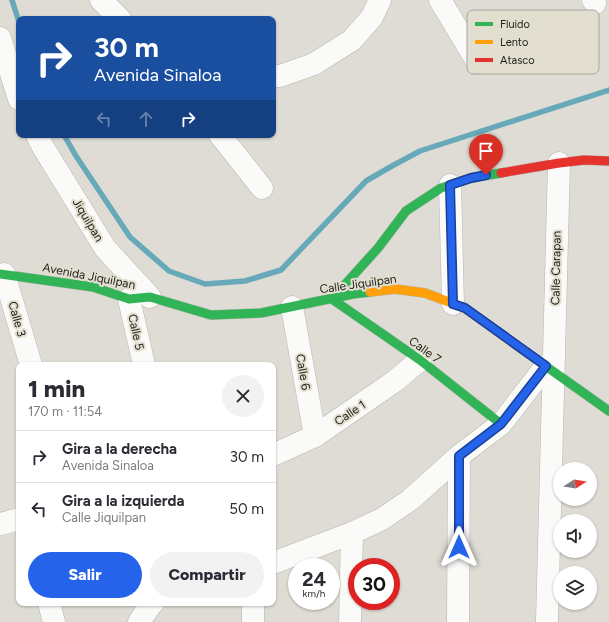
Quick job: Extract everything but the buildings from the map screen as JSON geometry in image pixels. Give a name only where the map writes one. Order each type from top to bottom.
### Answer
[{"type":"street","points":[[101,0],[117,16]]},
{"type":"street","points":[[276,76],[280,76],[314,64],[352,40],[372,17],[380,0]]},
{"type":"street","points":[[440,0],[467,45]]},
{"type":"street","points":[[0,38],[16,89]]},
{"type":"street","name":"Jiquilpan","points":[[38,138],[105,248],[139,298]]},
{"type":"street","points":[[222,138],[262,188]]},
{"type":"street","points":[[332,298],[378,248],[406,211],[441,188],[471,178],[559,163],[584,160],[609,161]]},
{"type":"street","name":"Calle Carapan","points":[[547,622],[550,369],[559,163]]},
{"type":"street","points":[[450,185],[453,304]]},
{"type":"street","name":"Avenida Jiquilpan","points":[[2,274],[92,287],[139,298]]},
{"type":"street","name":"Calle 3","points":[[2,274],[30,362]]},
{"type":"street","name":"Calle Jiquilpan","points":[[139,298],[211,314],[261,313],[353,294],[395,289],[425,293],[465,308],[609,411]]},
{"type":"street","name":"Calle 5","points":[[139,298],[144,362]]},
{"type":"street","name":"Calle 7","points":[[332,298],[420,360],[501,424]]},
{"type":"street","name":"Calle 6","points":[[292,307],[315,436]]},
{"type":"street","name":"Calle 1","points":[[276,454],[315,436],[396,381],[420,360]]},
{"type":"street","points":[[276,562],[352,533],[382,519],[410,500],[459,456],[501,424],[550,369]]},
{"type":"street","points":[[458,622],[459,456]]},
{"type":"street","points":[[0,524],[16,519]]},
{"type":"street","points":[[350,622],[352,533]]},
{"type":"street","points":[[51,606],[54,622]]},
{"type":"street","points":[[139,622],[150,606]]},
{"type":"street","points":[[253,606],[253,622]]},
{"type":"waterway","points":[[12,0],[17,16]]},
{"type":"waterway","points":[[66,138],[130,237],[169,271],[205,284],[245,281],[281,270],[366,181],[420,151],[609,90]]},
{"type":"traffic: fast","points":[[501,173],[471,178],[441,188],[406,211],[378,248],[332,299],[420,360],[501,424]]},
{"type":"traffic: fast","points":[[0,274],[93,287],[129,299],[150,297],[211,315],[261,313],[353,294],[370,292]]},
{"type":"traffic: fast","points":[[523,350],[609,411]]},
{"type":"traffic: slow","points":[[370,292],[395,289],[425,293],[465,308],[523,350]]},
{"type":"traffic: jam","points":[[501,173],[584,160],[609,161]]},
{"type":"route","points":[[459,547],[459,456],[501,424],[546,366],[465,308],[453,304],[450,185],[486,175]]}]
